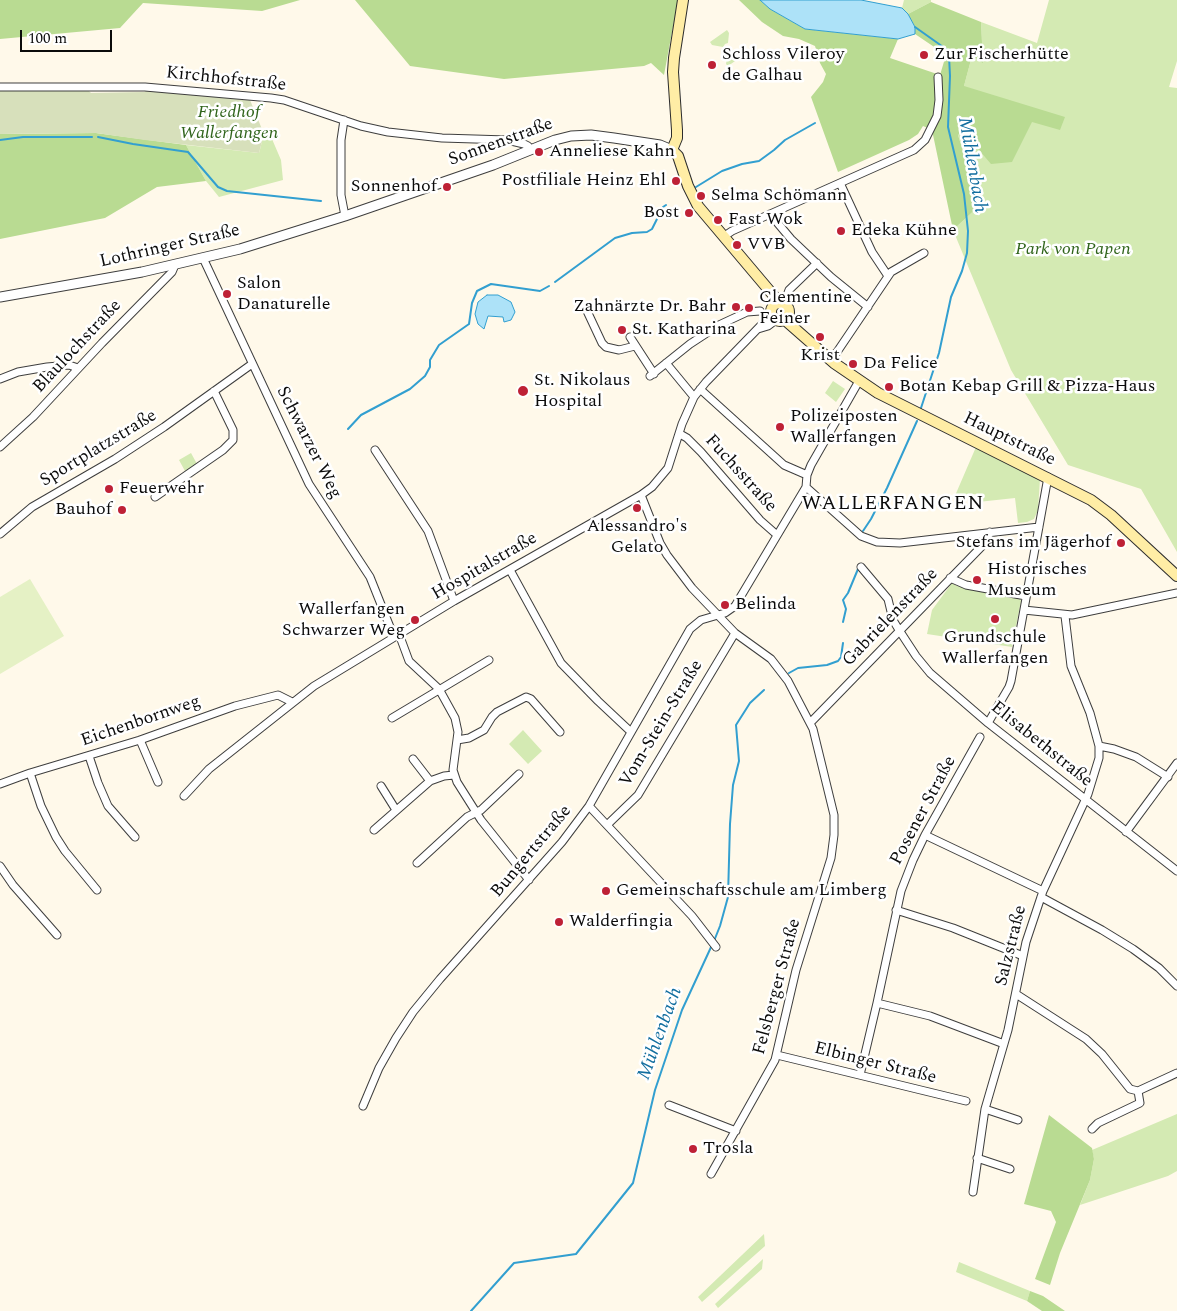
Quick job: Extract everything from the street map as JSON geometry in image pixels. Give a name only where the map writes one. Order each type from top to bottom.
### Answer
[{"type":"main road","points":[[672,150],[678,130],[673,72],[674,58],[683,0]]},
{"type":"main road","name":"Hauptstraße","points":[[672,150],[678,156],[689,189],[705,216],[769,290],[779,312],[809,336],[816,348],[829,360],[859,381],[895,402],[1048,477],[1102,507],[1177,576]]},
{"type":"street","points":[[723,237],[732,231],[914,150],[926,140],[939,108],[938,77]]},
{"type":"street","name":"Kirchhofstraße","points":[[0,87],[145,87],[247,95],[284,100],[374,130],[411,136],[518,142],[528,146],[530,150]]},
{"type":"street","points":[[344,120],[340,167],[341,195],[345,216]]},
{"type":"street","name":"Sonnenstraße","points":[[345,216],[564,137],[580,135],[614,138],[660,145],[672,150]]},
{"type":"street","points":[[840,183],[872,252],[882,270],[888,276]]},
{"type":"street","points":[[770,214],[804,251],[841,286],[868,307]]},
{"type":"street","name":"Lothringer Straße","points":[[0,297],[175,265],[264,242],[345,216]]},
{"type":"street","points":[[829,360],[837,352],[888,276],[895,269],[924,253]]},
{"type":"street","name":"Schwarzer Weg","points":[[203,258],[316,496],[370,577],[409,661],[439,689],[455,718],[457,740],[454,775]]},
{"type":"street","name":"Hospitalstraße","points":[[184,796],[209,768],[292,702],[327,677],[454,601],[641,495],[659,481],[672,458],[694,397],[700,388],[758,330],[779,312],[789,290],[817,263]]},
{"type":"street","name":"Blaulochstraße","points":[[0,447],[33,417],[108,336],[172,272],[175,265]]},
{"type":"street","points":[[587,311],[602,343],[606,347],[619,350],[635,346]]},
{"type":"street","points":[[630,337],[652,375],[690,344],[719,325],[747,312],[760,311]]},
{"type":"street","points":[[666,363],[694,397]]},
{"type":"street","name":"Sportplatzstraße","points":[[0,534],[32,507],[115,459],[164,427],[252,364]]},
{"type":"street","points":[[0,379],[18,372],[47,366],[69,365],[78,368]]},
{"type":"street","points":[[859,381],[816,454],[807,475],[806,487],[860,536],[877,542],[900,543],[1039,527]]},
{"type":"street","points":[[700,388],[784,465],[807,475]]},
{"type":"street","points":[[155,497],[223,450],[232,440],[233,430],[214,391]]},
{"type":"street","name":"Fuchsstraße","points":[[680,434],[687,438],[701,452],[754,514],[778,536]]},
{"type":"street","points":[[375,450],[428,531],[454,601]]},
{"type":"street","points":[[988,723],[1011,681],[1048,477]]},
{"type":"street","name":"Bungertstraße","points":[[363,1106],[379,1068],[413,1012],[562,842],[589,806],[690,629],[701,620],[717,616],[731,610],[735,606],[806,487]]},
{"type":"street","name":"Felsberger Straße","points":[[641,495],[660,543],[692,588],[735,633],[761,651],[777,666],[788,682],[811,722],[832,803],[834,846],[794,978],[777,1055],[771,1069],[711,1174]]},
{"type":"street","name":"Gabrielenstraße","points":[[811,722],[985,543],[990,532]]},
{"type":"street","name":"Elisabethstraße","points":[[861,567],[890,602],[893,620],[916,656],[930,673],[988,723],[1177,871]]},
{"type":"street","points":[[510,570],[561,663],[631,732]]},
{"type":"street","points":[[950,578],[966,585],[1026,596]]},
{"type":"street","points":[[1024,610],[1065,616],[1177,593]]},
{"type":"street","points":[[1065,616],[1071,666],[1090,713],[1099,746],[1136,757],[1168,777]]},
{"type":"street","name":"Vom-Stein-Straße","points":[[608,825],[638,795],[735,633]]},
{"type":"street","points":[[392,718],[489,660]]},
{"type":"street","name":"Eichenbornweg","points":[[0,784],[140,740],[215,712],[273,695],[278,695],[292,702]]},
{"type":"street","points":[[457,740],[469,738],[484,730],[497,712],[526,697],[531,699],[560,732]]},
{"type":"street","name":"Posener Straße","points":[[860,1075],[896,910],[907,874],[925,835],[980,738]]},
{"type":"street","points":[[140,740],[158,782]]},
{"type":"street","name":"Salzstraße","points":[[973,1192],[985,1108],[1004,1044],[1023,956],[1042,894],[1086,800],[1098,758],[1099,746]]},
{"type":"street","points":[[89,756],[108,806],[135,837]]},
{"type":"street","points":[[413,759],[430,781]]},
{"type":"street","points":[[1126,832],[1177,763]]},
{"type":"street","points":[[30,773],[41,806],[56,837],[97,890]]},
{"type":"street","points":[[417,863],[467,817],[481,810],[519,774]]},
{"type":"street","points":[[374,830],[430,781],[454,775],[476,812],[529,880]]},
{"type":"street","points":[[381,786],[396,810]]},
{"type":"street","points":[[589,806],[692,916],[716,947]]},
{"type":"street","points":[[925,835],[1042,894],[1133,949],[1159,968],[1177,986]]},
{"type":"street","points":[[0,866],[13,885],[57,935]]},
{"type":"street","points":[[896,910],[953,928],[1023,956]]},
{"type":"street","points":[[1016,994],[1086,1039],[1102,1054],[1130,1089],[1138,1090],[1177,1074]]},
{"type":"street","points":[[877,1003],[930,1016],[1004,1044]]},
{"type":"street","name":"Elbinger Straße","points":[[777,1055],[966,1101]]},
{"type":"street","points":[[1092,1129],[1098,1123],[1140,1103],[1138,1090]]},
{"type":"street","points":[[669,1105],[736,1131]]},
{"type":"street","points":[[985,1108],[1018,1120]]},
{"type":"street","points":[[977,1158],[1010,1169]]},
{"type":"green space","points":[[0,0],[300,0],[262,11],[143,3],[120,28],[0,39]]},
{"type":"green space","points":[[355,0],[678,0],[664,75],[651,63],[644,66],[504,79],[410,66]]},
{"type":"green space","points":[[739,0],[760,0],[770,9],[805,29],[898,39],[890,58],[940,75],[946,55],[915,34],[915,27],[908,14],[931,2],[981,22],[983,63],[972,56],[964,86],[1065,117],[1060,130],[1032,122],[1012,162],[991,164],[962,130],[958,135],[980,205],[953,230],[932,130],[923,126],[918,134],[909,140],[838,172],[811,97],[823,82],[826,74],[820,63],[815,46],[799,39],[783,36],[762,22]]},
{"type":"green space","points":[[904,0],[931,0],[931,2],[908,14],[902,8]]},
{"type":"green space","name":"Park von Papen","points":[[1049,0],[1177,0],[1177,61],[1169,87],[1177,88],[1177,552],[1141,489],[1068,465],[1011,370],[953,230],[980,205],[958,135],[964,86],[972,56],[983,62],[981,22],[1037,43]]},
{"type":"green space","points":[[727,30],[729,33],[728,43],[723,47],[712,45],[710,42]]},
{"type":"green space","points":[[732,50],[745,54],[728,66],[726,64],[728,52]]},
{"type":"green space","name":"Friedhof Wallerfangen","points":[[88,90],[91,93],[146,91],[250,100],[264,134],[259,153],[96,133],[0,134],[0,91]]},
{"type":"green space","points":[[269,132],[281,160],[283,180],[219,197],[206,181],[186,145],[259,153],[264,134]]},
{"type":"green space","points":[[96,133],[186,145],[206,181],[157,187],[105,218],[0,239],[0,134]]},
{"type":"green space","points":[[833,381],[845,389],[836,402],[825,393]]},
{"type":"green space","points":[[976,447],[1040,479],[1038,510],[1034,519],[1018,523],[1015,498],[978,502],[975,494],[954,498]]},
{"type":"green space","points":[[191,453],[197,464],[185,471],[179,460]]},
{"type":"green space","points":[[30,579],[64,636],[0,674],[0,597]]},
{"type":"green space","points":[[952,583],[957,586],[1020,599],[1012,647],[927,634],[932,610]]},
{"type":"green space","points":[[523,730],[542,751],[528,764],[509,744]]},
{"type":"green space","points":[[1177,1114],[1177,1171],[1168,1176],[1080,1205],[1090,1180],[1094,1159],[1092,1150]]},
{"type":"green space","points":[[1049,1115],[1092,1148],[1094,1159],[1090,1180],[1060,1253],[1050,1285],[1035,1279],[1056,1222],[1051,1211],[1024,1204]]},
{"type":"green space","points":[[764,1234],[765,1246],[702,1302],[698,1297]]},
{"type":"green space","points":[[763,1259],[762,1269],[718,1308],[715,1304]]},
{"type":"green space","points":[[959,1262],[1030,1291],[1027,1301],[956,1272]]},
{"type":"green space","points":[[1030,1291],[1043,1296],[1065,1311],[1042,1311],[1027,1301]]},
{"type":"water","points":[[760,0],[861,0],[902,8],[908,14],[915,27],[915,34],[898,39],[805,29],[770,9]]},
{"type":"water","points":[[487,295],[498,295],[511,302],[515,312],[511,320],[504,322],[503,317],[488,316],[484,329],[478,324],[475,314],[478,302]]},
{"type":"waterway","name":"Mühlenbach","points":[[915,27],[946,49],[949,56],[948,127],[964,194],[968,231],[967,253],[951,297],[939,353],[921,408]]},
{"type":"waterway","points":[[696,187],[722,171],[742,164],[759,161],[785,140],[815,123]]},
{"type":"waterway","points":[[0,140],[23,137],[92,137]]},
{"type":"waterway","points":[[98,137],[188,152],[218,187],[227,191],[321,201]]},
{"type":"waterway","points":[[555,282],[615,238],[632,233],[647,232],[652,229],[663,207],[666,205]]},
{"type":"waterway","points":[[348,429],[361,415],[410,389],[425,376],[430,367],[430,360],[439,345],[469,324],[472,303],[477,291],[491,284],[540,291],[549,286]]},
{"type":"waterway","name":"Mühlenbach","points":[[863,531],[887,488],[917,421]]},
{"type":"waterway","name":"Mühlenbach","points":[[843,622],[846,609],[843,600],[858,569]]},
{"type":"waterway","name":"Mühlenbach","points":[[789,673],[798,668],[827,665],[838,661],[841,657],[843,643]]},
{"type":"waterway","name":"Mühlenbach","points":[[714,941],[728,897],[733,785],[739,761],[736,725],[750,703],[764,690]]},
{"type":"waterway","name":"Mühlenbach","points":[[471,1311],[514,1263],[576,1254],[633,1183],[655,1090],[682,1010],[712,945]]},
{"type":"place","name":"Zur Fischerhütte","points":[[924,55]]},
{"type":"place","name":"Schloss Vileroy de Galhau","points":[[712,65]]},
{"type":"place","name":"Anneliese Kahn","points":[[539,152]]},
{"type":"place","name":"Postfiliale Heinz Ehl","points":[[676,181]]},
{"type":"place","name":"Sonnenhof","points":[[447,187]]},
{"type":"place","name":"Selma Schömann","points":[[701,196]]},
{"type":"place","name":"Bost","points":[[689,213]]},
{"type":"place","name":"Fast Wok","points":[[718,220]]},
{"type":"place","name":"Edeka Kühne","points":[[841,231]]},
{"type":"place","name":"VVB","points":[[737,245]]},
{"type":"place","name":"Salon Danaturelle","points":[[227,294]]},
{"type":"place","name":"Zahnärzte Dr. Bahr","points":[[736,307]]},
{"type":"place","name":"Clementine Feiner","points":[[749,308]]},
{"type":"place","name":"St. Katharina","points":[[622,330]]},
{"type":"place","name":"Krist","points":[[820,337]]},
{"type":"place","name":"Da Felice","points":[[853,364]]},
{"type":"place","name":"Botan Kebap Grill & Pizza-Haus","points":[[889,387]]},
{"type":"place","name":"St. Nikolaus Hospital","points":[[523,391]]},
{"type":"place","name":"Polizeiposten Wallerfangen","points":[[780,427]]},
{"type":"place","name":"Feuerwehr","points":[[109,489]]},
{"type":"place","name":"Alessandro's Gelato","points":[[637,508]]},
{"type":"place","name":"Bauhof","points":[[122,510]]},
{"type":"place","name":"Stefans im Jägerhof","points":[[1121,543]]},
{"type":"place","name":"Historisches Museum","points":[[977,580]]},
{"type":"place","name":"Belinda","points":[[725,605]]},
{"type":"place","name":"Grundschule Wallerfangen","points":[[995,619]]},
{"type":"place","name":"Wallerfangen Schwarzer Weg","points":[[415,620]]},
{"type":"place","name":"Gemeinschaftsschule am Limberg","points":[[606,891]]},
{"type":"place","name":"Walderfingia","points":[[559,922]]},
{"type":"place","name":"Trosla","points":[[693,1149]]},
{"type":"district","name":"WALLERFANGEN","points":[[893,505]]}]
